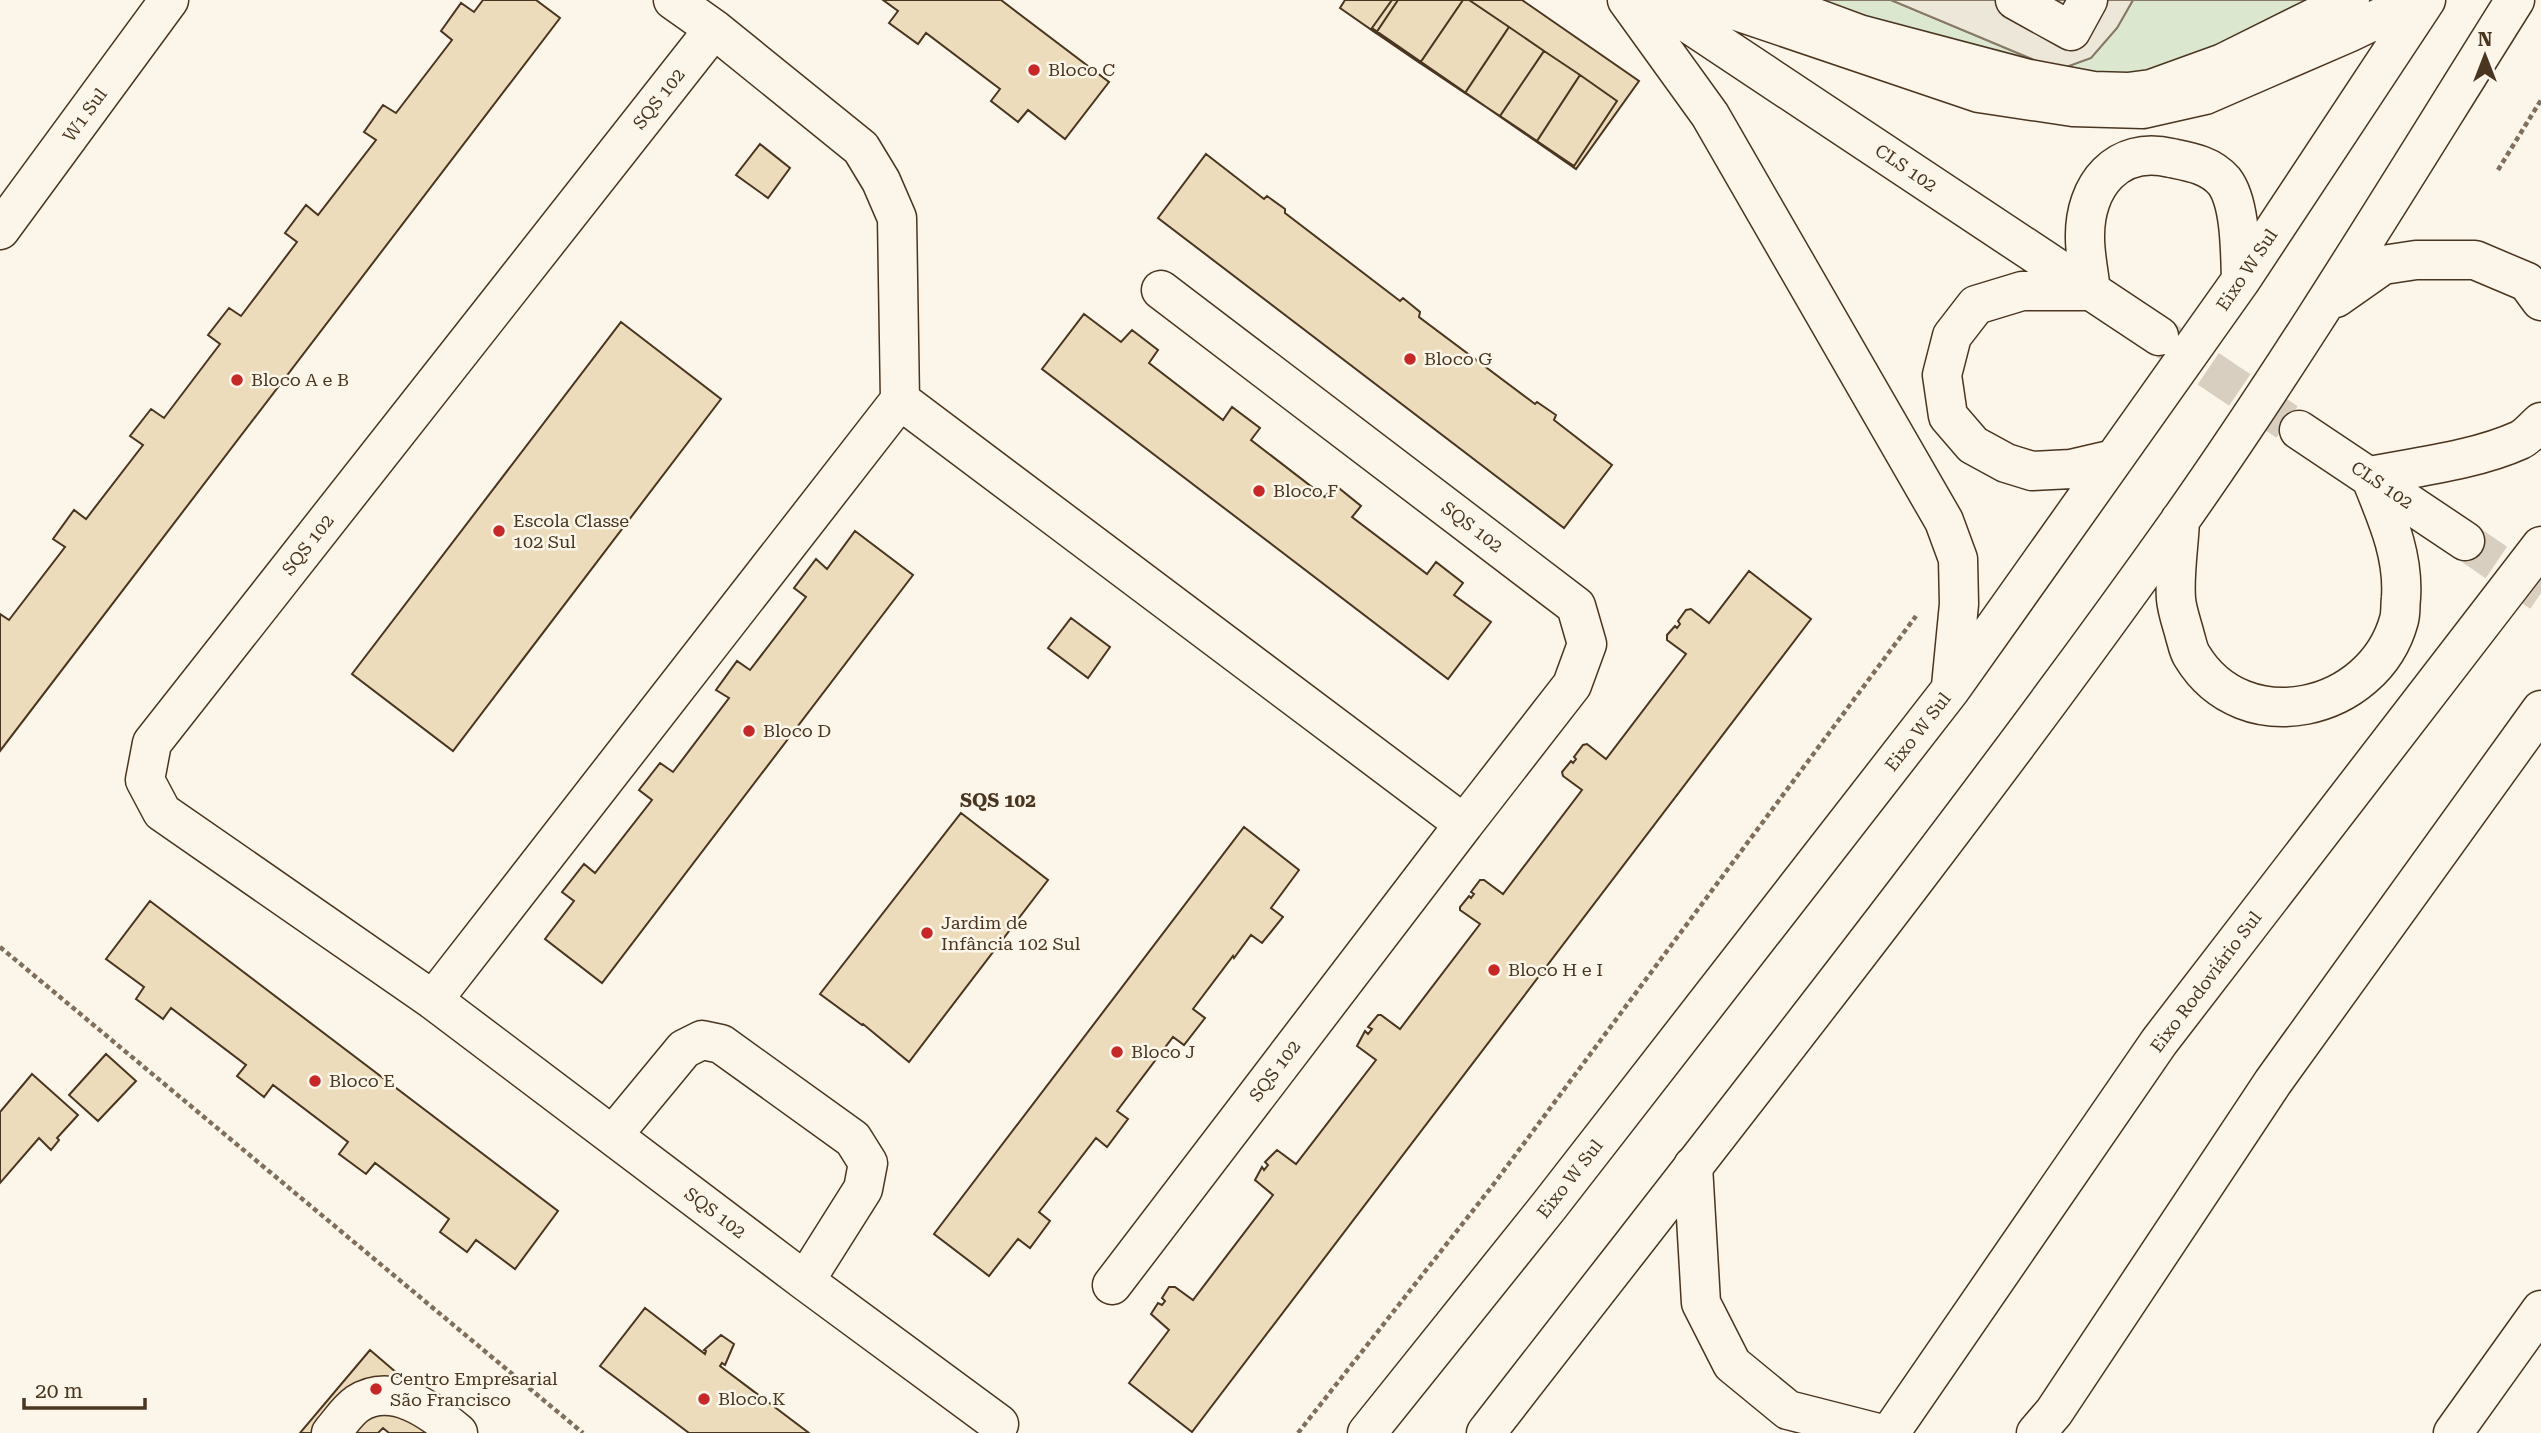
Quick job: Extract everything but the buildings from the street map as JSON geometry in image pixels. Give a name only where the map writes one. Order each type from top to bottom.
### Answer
[{"type":"main road","points":[[433,1000],[900,400],[897,218],[881,181],[861,148],[714,29],[673,0]]},
{"type":"main road","points":[[1627,0],[1710,115],[1944,521],[1958,559],[1959,604],[1951,689]]},
{"type":"main road","name":"CLS 102","points":[[1654,0],[2159,336]]},
{"type":"main road","points":[[1704,0],[1979,93],[2073,107],[2143,109],[2205,95],[2417,0]]},
{"type":"main road","points":[[1767,0],[1859,34],[2029,79],[2093,91],[2129,92],[2151,89],[2223,63],[2350,0]]},
{"type":"main road","points":[[2015,0],[2071,32],[2088,0]]},
{"type":"main road","name":"Eixo W Sul","points":[[1367,1433],[1549,1206],[1951,689],[2241,280],[2426,0]]},
{"type":"main road","points":[[1486,1433],[1950,836],[2180,520],[2323,307],[2515,0]]},
{"type":"main road","name":"W1 Sul","points":[[0,230],[162,3]]},
{"type":"main road","name":"SQS 102","points":[[714,29],[152,743],[145,780],[162,812],[433,1000],[999,1424]]},
{"type":"main road","points":[[2114,459],[2071,469],[2032,471],[2006,463],[1973,445],[1948,416],[1942,375],[1952,336],[1976,306],[2022,291],[2091,291],[2085,236],[2090,205],[2104,174],[2129,158],[2163,156],[2204,165],[2225,182],[2238,219],[2241,280]]},
{"type":"main road","points":[[2323,307],[2383,265],[2416,260],[2475,260],[2527,282],[2541,301]]},
{"type":"main road","name":"SQS 102","points":[[1112,1285],[1572,685],[1587,644],[1576,606],[1161,290]]},
{"type":"main road","points":[[900,400],[1464,824]]},
{"type":"main road","points":[[2180,520],[2176,601],[2190,654],[2214,684],[2248,703],[2286,708],[2323,701],[2350,686],[2381,659],[2400,619],[2402,576],[2394,538],[2370,476],[2442,463],[2486,451],[2522,439],[2541,422]]},
{"type":"main road","name":"CLS 102","points":[[2300,430],[2465,541]]},
{"type":"main road","name":"Eixo Rodoviário Sul","points":[[1890,1433],[2159,1042],[2541,546]]},
{"type":"main road","points":[[2047,1426],[2273,1082],[2541,710]]},
{"type":"main road","points":[[613,1135],[684,1049],[702,1040],[721,1044],[853,1139],[868,1163],[863,1189],[805,1281]]},
{"type":"main road","points":[[1693,1166],[1701,1303],[1732,1364],[1788,1409],[1878,1433]]},
{"type":"main road","points":[[2453,1433],[2541,1310]]},
{"type":"main road","points":[[331,1433],[358,1404],[384,1395],[412,1400],[443,1420],[457,1433]]},
{"type":"path","points":[[2498,170],[2541,100]]},
{"type":"path","points":[[1298,1433],[1493,1185],[1917,615]]},
{"type":"path","points":[[0,947],[583,1433]]},
{"type":"green space","points":[[1788,0],[1891,0],[2058,70],[2091,58],[2117,28],[2133,0],[2331,0],[2226,54],[2098,87]]},
{"type":"shaded area","points":[[1891,0],[2133,0],[2117,28],[2091,58],[2058,70]]},
{"type":"tunnel","points":[[2161,337],[2299,430]]},
{"type":"tunnel","points":[[2465,541],[2541,593]]},
{"type":"place","name":"Bloco C","points":[[1034,70]]},
{"type":"place","name":"Bloco G","points":[[1410,359]]},
{"type":"place","name":"Bloco A e B","points":[[237,380]]},
{"type":"place","name":"Bloco F","points":[[1259,491]]},
{"type":"place","name":"Escola Classe 102 Sul","points":[[499,531]]},
{"type":"place","name":"Bloco D","points":[[749,731]]},
{"type":"place","name":"Jardim de Infância 102 Sul","points":[[927,933]]},
{"type":"place","name":"Bloco H e I","points":[[1494,970]]},
{"type":"place","name":"Bloco J","points":[[1117,1052]]},
{"type":"place","name":"Bloco E","points":[[315,1081]]},
{"type":"place","name":"Centro Empresarial São Francisco","points":[[376,1389]]},
{"type":"place","name":"Bloco K","points":[[704,1399]]},
{"type":"district","name":"SQS 102","points":[[998,800]]}]
